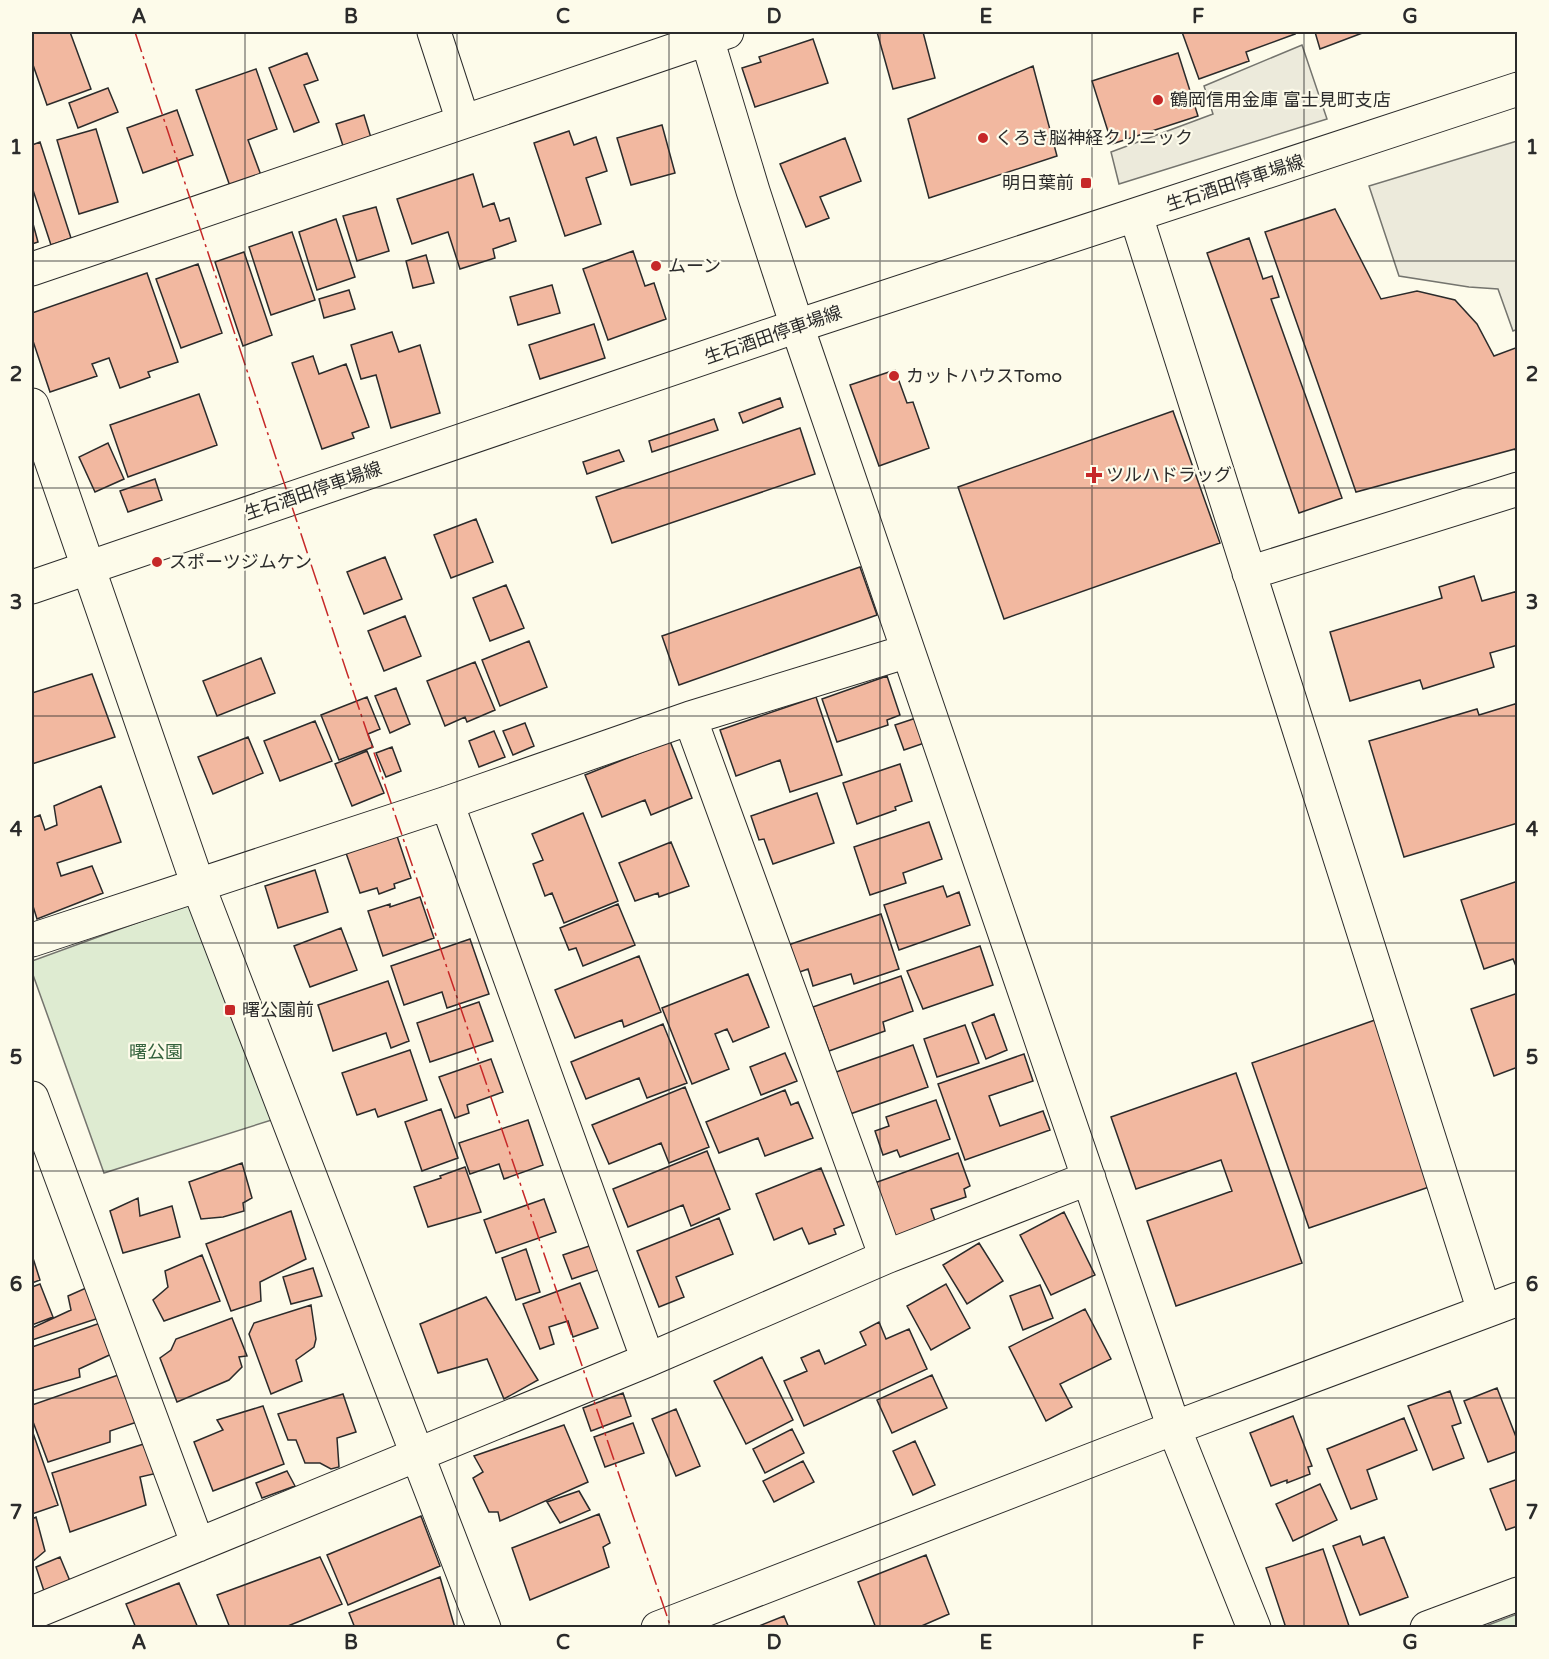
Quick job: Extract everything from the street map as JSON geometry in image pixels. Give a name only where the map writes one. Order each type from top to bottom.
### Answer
[{"type":"street","points":[[434,32],[463,121]]},
{"type":"street","points":[[32,269],[713,34],[753,191],[797,326],[1174,1428],[1254,1628]]},
{"type":"street","name":"生石酒田停車場線","points":[[32,586],[797,326],[1518,89]]},
{"type":"street","points":[[1136,216],[1484,1311]]},
{"type":"street","points":[[32,405],[198,885],[484,1628]]},
{"type":"street","points":[[1249,573],[1518,489]]},
{"type":"street","points":[[32,940],[447,803],[690,718],[908,651]]},
{"type":"street","points":[[690,718],[886,1257]]},
{"type":"street","points":[[447,803],[648,1360]]},
{"type":"street","points":[[32,1098],[198,1545]]},
{"type":"street","points":[[32,1613],[648,1360],[886,1257],[1089,1178]]},
{"type":"street","points":[[658,1628],[1174,1428],[1518,1299]]},
{"type":"street","points":[[1427,1628],[1518,1594]]},
{"type":"green space","name":"曙公園","points":[[194,902],[278,1118],[104,1173],[32,972],[32,961]]},
{"type":"green space","points":[[1517,1614],[1517,1627],[1483,1627]]},
{"type":"shaded area","points":[[1302,45],[1327,119],[1119,184],[1111,152],[1213,114],[1204,86]]},
{"type":"shaded area","points":[[1517,141],[1518,329],[1513,331],[1498,289],[1399,276],[1369,186]]},
{"type":"building","points":[[70,32],[91,89],[47,105],[32,62],[32,33]]},
{"type":"building","points":[[877,32],[923,32],[935,78],[893,89]]},
{"type":"building","points":[[1182,32],[1294,32],[1295,34],[1246,52],[1249,61],[1199,79]]},
{"type":"building","points":[[1315,32],[1365,32],[1320,49]]},
{"type":"building","points":[[1315,32],[1365,32],[1320,49]]},
{"type":"building","points":[[813,39],[828,83],[755,107],[742,68],[761,62],[759,57]]},
{"type":"building","points":[[307,53],[318,80],[304,85],[319,122],[294,132],[269,68]]},
{"type":"building","points":[[1178,53],[1198,116],[1112,144],[1092,81]]},
{"type":"building","name":"くろき脳神経クリニック","points":[[1033,66],[1057,156],[929,198],[908,119]]},
{"type":"building","points":[[256,69],[277,129],[248,140],[262,178],[231,189],[196,90]]},
{"type":"building","points":[[108,88],[118,112],[78,128],[69,103]]},
{"type":"building","points":[[177,110],[193,155],[143,173],[127,128]]},
{"type":"building","points":[[364,115],[372,141],[344,149],[336,124]]},
{"type":"building","points":[[662,125],[675,173],[631,185],[617,138]]},
{"type":"building","points":[[96,129],[118,202],[79,214],[57,140]]},
{"type":"building","points":[[569,131],[574,145],[596,137],[607,171],[586,178],[601,224],[565,236],[534,143]]},
{"type":"building","points":[[845,138],[861,181],[820,197],[829,218],[806,227],[780,164]]},
{"type":"building","points":[[40,142],[71,238],[51,245],[32,187],[32,145]]},
{"type":"building","points":[[473,174],[483,207],[494,203],[500,221],[509,218],[516,241],[493,249],[495,258],[460,269],[448,232],[412,244],[397,199]]},
{"type":"building","points":[[376,207],[389,251],[357,261],[343,216]]},
{"type":"building","points":[[1335,209],[1381,299],[1417,291],[1455,300],[1477,324],[1494,356],[1518,347],[1518,458],[1515,449],[1356,492],[1265,232]]},
{"type":"building","points":[[336,219],[355,277],[317,290],[299,232]]},
{"type":"building","points":[[32,220],[38,242],[32,244]]},
{"type":"building","points":[[292,232],[315,300],[271,315],[249,247]]},
{"type":"building","points":[[1249,238],[1263,279],[1272,276],[1279,297],[1271,299],[1342,498],[1299,513],[1207,253]]},
{"type":"building","points":[[633,251],[645,286],[654,283],[666,319],[608,340],[583,269]]},
{"type":"building","points":[[244,252],[272,335],[243,346],[215,262]]},
{"type":"building","points":[[426,255],[434,283],[413,288],[406,261]]},
{"type":"building","points":[[198,264],[222,333],[181,348],[156,279]]},
{"type":"building","points":[[147,273],[178,362],[148,372],[150,377],[120,388],[109,358],[92,364],[97,376],[50,392],[32,338],[32,313]]},
{"type":"building","points":[[552,285],[560,313],[518,325],[510,297]]},
{"type":"building","points":[[349,290],[355,309],[324,318],[319,299]]},
{"type":"building","points":[[594,324],[605,358],[540,379],[529,345]]},
{"type":"building","points":[[392,332],[399,352],[420,345],[440,413],[391,428],[376,375],[361,379],[351,345]]},
{"type":"building","points":[[313,356],[319,374],[346,364],[369,427],[352,433],[354,438],[322,449],[292,363]]},
{"type":"building","points":[[895,370],[907,403],[913,402],[929,448],[879,466],[850,385]]},
{"type":"building","points":[[199,394],[217,445],[128,477],[110,425]]},
{"type":"building","points":[[780,398],[783,407],[743,423],[739,413]]},
{"type":"building","points":[[1173,411],[1220,543],[1004,619],[958,487]]},
{"type":"building","points":[[714,419],[718,430],[652,452],[649,441]]},
{"type":"building","points":[[800,428],[815,474],[612,543],[596,497]]},
{"type":"building","points":[[108,443],[124,479],[95,492],[79,457]]},
{"type":"building","points":[[619,450],[624,461],[587,474],[583,462]]},
{"type":"building","points":[[155,479],[162,500],[128,512],[120,491]]},
{"type":"building","points":[[476,519],[493,562],[451,578],[434,535]]},
{"type":"building","points":[[385,557],[402,599],[364,614],[347,572]]},
{"type":"building","points":[[860,567],[877,615],[679,685],[662,636]]},
{"type":"building","points":[[1474,576],[1482,601],[1518,591],[1518,645],[1490,653],[1494,667],[1423,689],[1420,680],[1350,701],[1330,632],[1442,598],[1439,587]]},
{"type":"building","points":[[506,585],[524,628],[490,641],[473,598]]},
{"type":"building","points":[[405,616],[421,656],[384,671],[368,631]]},
{"type":"building","points":[[529,641],[547,687],[500,706],[482,660]]},
{"type":"building","points":[[261,658],[275,693],[217,716],[203,681]]},
{"type":"building","points":[[475,662],[495,710],[467,722],[465,717],[445,726],[427,681]]},
{"type":"building","points":[[92,674],[115,737],[32,764],[32,693]]},
{"type":"building","points":[[887,676],[900,715],[887,720],[888,725],[837,742],[822,699]]},
{"type":"building","points":[[396,688],[410,724],[390,733],[375,696]]},
{"type":"building","points":[[367,697],[380,729],[368,734],[373,747],[339,760],[321,715]]},
{"type":"building","points":[[816,697],[842,775],[790,792],[780,760],[736,776],[720,730]]},
{"type":"building","points":[[1518,703],[1518,823],[1404,857],[1369,741],[1477,709],[1479,715]]},
{"type":"building","points":[[925,715],[933,740],[904,750],[895,725]]},
{"type":"building","points":[[315,721],[332,761],[280,781],[264,741]]},
{"type":"building","points":[[525,723],[534,746],[513,755],[503,731]]},
{"type":"building","points":[[494,731],[505,757],[479,767],[469,741]]},
{"type":"building","points":[[248,737],[263,773],[213,794],[198,757]]},
{"type":"building","points":[[670,741],[692,798],[651,815],[645,800],[602,817],[585,775]]},
{"type":"building","points":[[392,747],[401,771],[386,777],[376,753]]},
{"type":"building","points":[[367,751],[384,793],[352,806],[335,764]]},
{"type":"building","points":[[900,764],[912,801],[895,807],[896,810],[857,824],[843,783]]},
{"type":"building","points":[[101,786],[121,842],[57,863],[61,876],[92,866],[103,893],[37,919],[32,903],[32,818],[40,815],[45,830],[57,825],[54,806]]},
{"type":"building","points":[[817,793],[834,843],[773,864],[764,839],[759,840],[751,816]]},
{"type":"building","points":[[583,813],[618,901],[564,923],[552,893],[545,896],[533,864],[543,860],[532,834]]},
{"type":"building","points":[[929,822],[942,859],[903,873],[906,883],[870,895],[854,847]]},
{"type":"building","points":[[397,836],[411,878],[394,884],[395,888],[379,894],[377,888],[360,893],[346,853]]},
{"type":"building","points":[[671,842],[689,886],[659,897],[658,893],[635,901],[619,863]]},
{"type":"building","points":[[315,870],[328,912],[278,928],[265,886]]},
{"type":"building","points":[[1518,881],[1518,971],[1513,959],[1484,969],[1461,900]]},
{"type":"building","points":[[943,886],[947,897],[959,892],[970,925],[899,950],[884,905]]},
{"type":"building","points":[[420,897],[434,938],[383,956],[368,911],[390,904],[390,907]]},
{"type":"building","points":[[618,904],[635,945],[583,966],[576,948],[569,950],[560,928]]},
{"type":"building","points":[[881,914],[899,969],[854,984],[851,974],[813,986],[808,969],[794,974],[785,946]]},
{"type":"building","points":[[341,928],[357,970],[310,987],[294,946]]},
{"type":"building","points":[[470,939],[489,994],[447,1008],[442,992],[404,1005],[391,966]]},
{"type":"building","points":[[980,946],[993,985],[923,1009],[907,971]]},
{"type":"building","points":[[639,956],[661,1012],[624,1027],[622,1020],[575,1038],[555,990]]},
{"type":"building","points":[[748,974],[769,1027],[733,1042],[727,1029],[715,1034],[729,1069],[692,1084],[662,1008]]},
{"type":"building","points":[[901,976],[913,1011],[883,1022],[885,1031],[829,1051],[813,1007]]},
{"type":"building","points":[[388,981],[409,1041],[391,1048],[386,1033],[333,1051],[318,1005]]},
{"type":"building","points":[[1518,993],[1518,1067],[1494,1076],[1471,1009]]},
{"type":"building","points":[[479,1002],[493,1041],[430,1062],[417,1023]]},
{"type":"building","points":[[994,1014],[1007,1050],[986,1059],[972,1023]]},
{"type":"building","points":[[1375,1020],[1432,1186],[1309,1228],[1252,1063]]},
{"type":"building","points":[[663,1024],[687,1083],[647,1098],[639,1078],[586,1099],[571,1062]]},
{"type":"building","points":[[965,1025],[979,1063],[937,1077],[924,1039]]},
{"type":"building","points":[[913,1045],[928,1087],[850,1114],[825,1076]]},
{"type":"building","points":[[410,1050],[427,1100],[378,1117],[375,1109],[357,1115],[342,1073]]},
{"type":"building","points":[[785,1053],[797,1081],[761,1095],[750,1067]]},
{"type":"building","points":[[1024,1054],[1033,1081],[989,1096],[1000,1126],[1043,1111],[1050,1130],[965,1160],[938,1084]]},
{"type":"building","points":[[491,1059],[503,1092],[467,1105],[469,1113],[455,1118],[439,1077]]},
{"type":"building","points":[[1236,1073],[1302,1263],[1176,1306],[1147,1221],[1232,1191],[1221,1160],[1136,1189],[1111,1117]]},
{"type":"building","points":[[685,1087],[709,1147],[669,1163],[661,1143],[609,1164],[592,1125]]},
{"type":"building","points":[[785,1090],[791,1105],[798,1102],[813,1138],[765,1156],[758,1138],[719,1153],[706,1122]]},
{"type":"building","points":[[936,1100],[950,1139],[900,1157],[897,1150],[883,1155],[875,1131],[889,1126],[886,1117]]},
{"type":"building","points":[[441,1109],[458,1158],[422,1171],[405,1122]]},
{"type":"building","points":[[528,1120],[543,1165],[504,1179],[499,1164],[470,1174],[459,1143]]},
{"type":"building","points":[[707,1151],[730,1209],[691,1226],[683,1205],[628,1227],[613,1189]]},
{"type":"building","points":[[958,1153],[970,1186],[964,1189],[966,1197],[931,1209],[936,1224],[887,1241],[869,1185]]},
{"type":"building","points":[[242,1163],[252,1198],[243,1203],[244,1211],[223,1217],[201,1219],[189,1182]]},
{"type":"building","points":[[465,1167],[481,1212],[428,1227],[414,1187]]},
{"type":"building","points":[[821,1168],[844,1225],[834,1229],[836,1234],[809,1244],[802,1228],[774,1240],[756,1194]]},
{"type":"building","points":[[138,1198],[140,1216],[172,1206],[180,1237],[123,1253],[110,1211]]},
{"type":"building","points":[[544,1199],[556,1232],[496,1253],[484,1220]]},
{"type":"building","points":[[291,1211],[306,1259],[260,1282],[261,1301],[231,1311],[206,1244]]},
{"type":"building","points":[[1064,1212],[1095,1275],[1051,1295],[1020,1235]]},
{"type":"building","points":[[719,1218],[733,1254],[676,1277],[684,1297],[659,1307],[637,1251]]},
{"type":"building","points":[[601,1242],[610,1266],[572,1279],[563,1255]]},
{"type":"building","points":[[979,1243],[1003,1281],[967,1304],[943,1265]]},
{"type":"building","points":[[526,1249],[540,1292],[516,1300],[502,1258]]},
{"type":"building","points":[[32,1255],[40,1280],[32,1283]]},
{"type":"building","points":[[202,1255],[220,1301],[164,1321],[153,1300],[168,1287],[165,1271]]},
{"type":"building","points":[[313,1268],[322,1296],[291,1304],[283,1277]]},
{"type":"building","points":[[580,1283],[598,1328],[573,1337],[568,1321],[549,1327],[554,1344],[540,1349],[523,1304]]},
{"type":"building","points":[[40,1284],[53,1317],[32,1325],[32,1287]]},
{"type":"building","points":[[95,1284],[105,1316],[32,1340],[32,1328],[71,1310],[68,1296]]},
{"type":"building","points":[[946,1284],[970,1328],[931,1350],[907,1306]]},
{"type":"building","points":[[1040,1285],[1053,1318],[1023,1330],[1010,1296]]},
{"type":"building","points":[[486,1297],[538,1380],[504,1399],[487,1359],[438,1373],[420,1324]]},
{"type":"building","points":[[311,1305],[316,1339],[314,1347],[296,1360],[302,1381],[271,1394],[249,1334],[254,1323]]},
{"type":"building","points":[[1085,1309],[1111,1359],[1060,1384],[1072,1407],[1046,1421],[1009,1347]]},
{"type":"building","points":[[232,1318],[247,1356],[239,1357],[242,1367],[229,1380],[177,1402],[160,1358],[171,1350],[176,1339]]},
{"type":"building","points":[[106,1321],[116,1352],[79,1369],[80,1377],[32,1391],[32,1347]]},
{"type":"building","points":[[879,1322],[886,1339],[909,1329],[927,1369],[804,1426],[784,1381],[807,1371],[801,1358],[819,1350],[825,1364],[866,1345],[860,1332]]},
{"type":"building","points":[[762,1357],[793,1420],[746,1444],[714,1381]]},
{"type":"building","points":[[124,1373],[140,1421],[110,1431],[110,1442],[48,1462],[32,1419],[32,1405]]},
{"type":"building","points":[[932,1375],[947,1408],[892,1433],[877,1400]]},
{"type":"building","points":[[1497,1388],[1518,1442],[1518,1451],[1488,1462],[1464,1401]]},
{"type":"building","points":[[1450,1391],[1461,1423],[1452,1426],[1464,1458],[1433,1470],[1408,1406]]},
{"type":"building","points":[[623,1393],[631,1416],[591,1431],[583,1408]]},
{"type":"building","points":[[343,1394],[356,1432],[337,1438],[339,1467],[331,1469],[320,1463],[305,1463],[296,1440],[288,1440],[278,1414]]},
{"type":"building","points":[[263,1406],[284,1464],[213,1491],[194,1442],[223,1430],[217,1420]]},
{"type":"building","points":[[676,1409],[700,1466],[676,1476],[652,1419]]},
{"type":"building","points":[[1293,1416],[1312,1466],[1308,1467],[1310,1474],[1287,1483],[1287,1480],[1271,1486],[1250,1433]]},
{"type":"building","points":[[1404,1418],[1417,1450],[1367,1470],[1377,1499],[1351,1509],[1327,1449]]},
{"type":"building","points":[[633,1423],[644,1453],[605,1467],[594,1437]]},
{"type":"building","points":[[564,1425],[588,1482],[500,1521],[498,1512],[489,1512],[473,1478],[483,1472],[474,1456]]},
{"type":"building","points":[[792,1429],[804,1453],[765,1473],[753,1449]]},
{"type":"building","points":[[32,1430],[58,1505],[32,1514]]},
{"type":"building","points":[[915,1441],[935,1485],[913,1495],[893,1451]]},
{"type":"building","points":[[150,1442],[162,1472],[140,1477],[146,1505],[70,1532],[52,1473]]},
{"type":"building","points":[[803,1461],[814,1482],[774,1502],[763,1481]]},
{"type":"building","points":[[287,1471],[295,1486],[262,1498],[256,1483]]},
{"type":"building","points":[[1518,1479],[1518,1526],[1506,1530],[1490,1489]]},
{"type":"building","points":[[1320,1484],[1337,1520],[1293,1541],[1276,1504]]},
{"type":"building","points":[[579,1491],[590,1510],[560,1523],[547,1502]]},
{"type":"building","points":[[599,1514],[610,1543],[603,1547],[609,1567],[530,1600],[512,1548]]},
{"type":"building","points":[[421,1516],[440,1566],[348,1605],[327,1555]]},
{"type":"building","points":[[36,1517],[45,1551],[32,1562],[32,1519]]},
{"type":"building","points":[[1360,1536],[1363,1545],[1384,1537],[1408,1597],[1360,1615],[1333,1546]]},
{"type":"building","points":[[1323,1549],[1349,1626],[1344,1628],[1286,1628],[1266,1568]]},
{"type":"building","points":[[926,1555],[949,1614],[917,1628],[876,1628],[858,1582]]},
{"type":"building","points":[[60,1557],[70,1581],[44,1591],[36,1567]]},
{"type":"building","points":[[320,1557],[342,1604],[283,1628],[230,1628],[217,1595]]},
{"type":"building","points":[[440,1577],[455,1628],[355,1628],[349,1613]]},
{"type":"building","points":[[179,1583],[198,1628],[136,1628],[126,1604]]},
{"type":"building","points":[[784,1616],[789,1628],[754,1628]]},
{"type":"power","points":[[135,32],[347,673],[671,1628]]},
{"type":"place","name":"鶴岡信用金庫 富士見町支店","points":[[1158,100]]},
{"type":"place","name":"くろき脳神経クリニック","points":[[983,138]]},
{"type":"place","name":"明日葉前","points":[[1086,183]]},
{"type":"place","name":"ムーン","points":[[656,266]]},
{"type":"place","name":"カットハウスTomo","points":[[894,376]]},
{"type":"place","name":"ツルハドラッグ","points":[[1094,475]]},
{"type":"place","name":"スポーツジムケン","points":[[157,562]]},
{"type":"place","name":"曙公園前","points":[[230,1010]]}]
